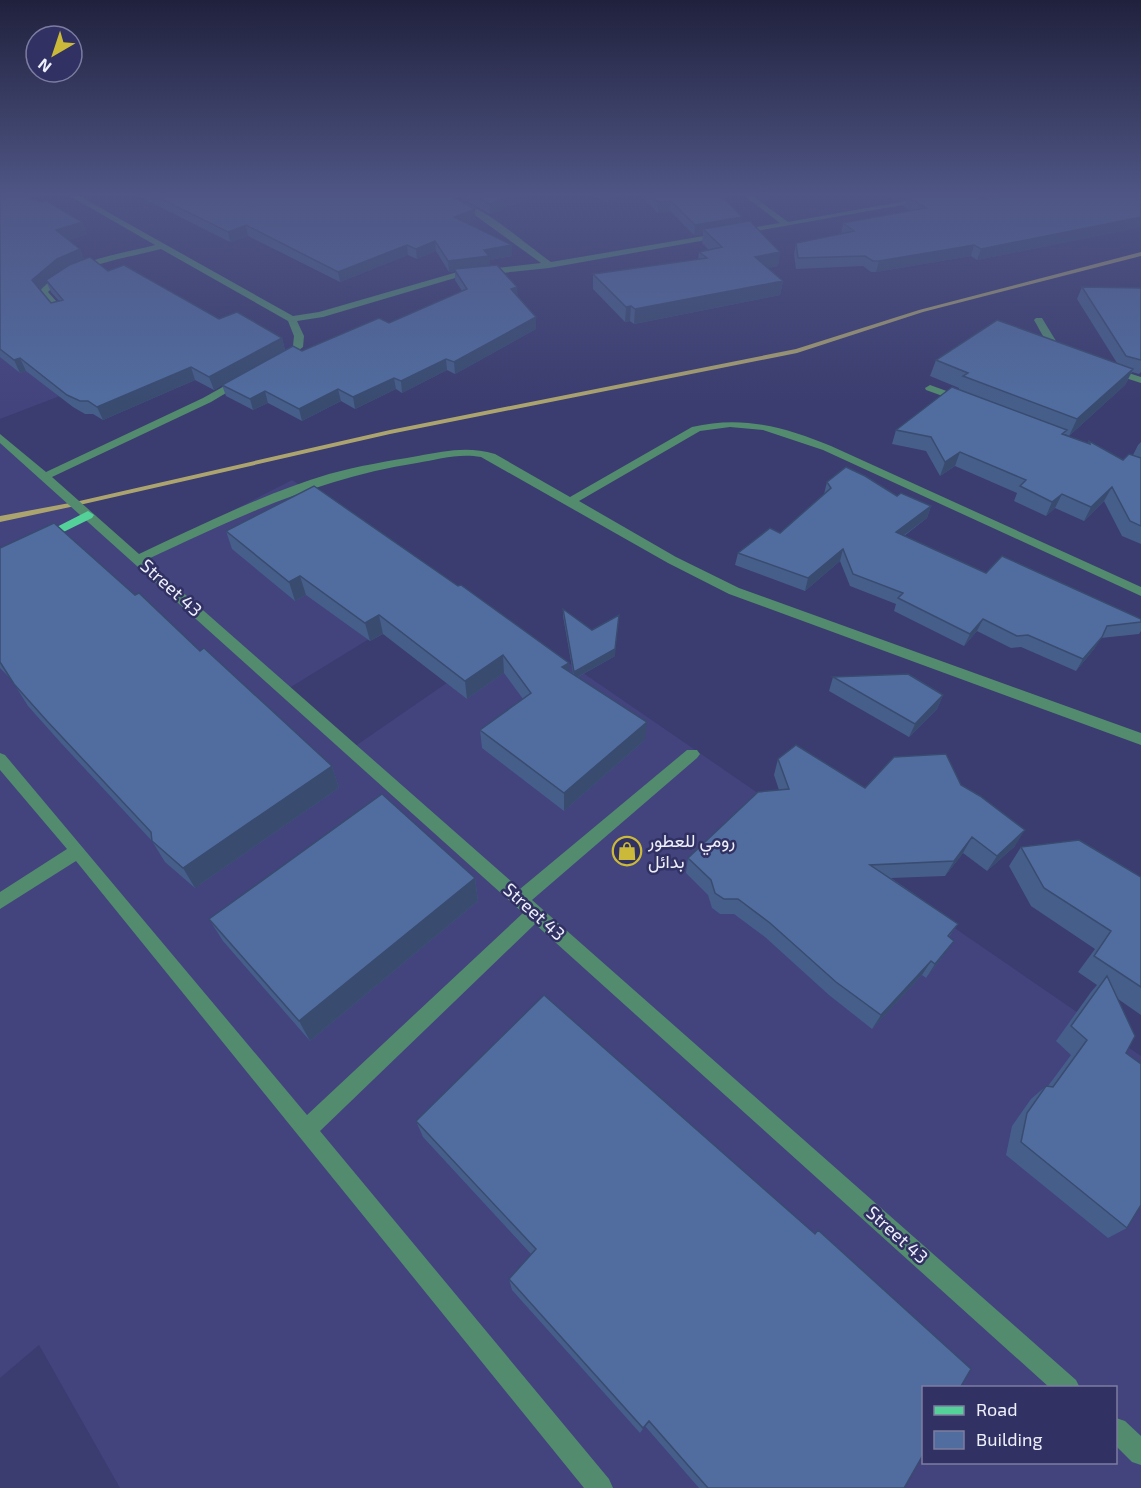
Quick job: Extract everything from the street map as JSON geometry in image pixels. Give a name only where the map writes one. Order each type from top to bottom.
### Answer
[{"type":"main road","points":[[29,544],[88,515]]},
{"type":"street","points":[[61,312],[43,292],[48,284],[67,273],[93,265]]},
{"type":"street","points":[[196,265],[292,319],[320,315],[454,276],[545,265]]},
{"type":"street","points":[[270,366],[291,354],[298,347],[299,336],[292,319]]},
{"type":"street","points":[[1039,320],[1052,343],[1075,356]]},
{"type":"street","points":[[1103,367],[1141,380]]},
{"type":"street","points":[[44,477],[207,400],[249,377]]},
{"type":"street","points":[[930,388],[974,405]]},
{"type":"street","points":[[569,502],[696,429],[716,424],[762,425],[786,430],[827,448],[1141,592]]},
{"type":"street","name":"Street 43","points":[[0,436],[1066,1386]]},
{"type":"street","points":[[138,559],[271,499],[321,480],[373,467],[476,451],[491,456],[701,576],[734,591],[1141,739]]},
{"type":"street","points":[[520,899],[692,754]]},
{"type":"street","points":[[0,759],[307,1129],[600,1488]]},
{"type":"street","points":[[0,901],[78,851]]},
{"type":"street","points":[[307,1129],[535,913]]},
{"type":"street","points":[[1117,1431],[1141,1453]]},
{"type":"shaded area","points":[[0,315],[138,366],[0,419]]},
{"type":"shaded area","points":[[0,437],[138,559],[292,480],[455,586],[286,690],[351,749],[522,631],[1141,1056],[1141,1488],[120,1488],[39,1345],[0,1378]]},
{"type":"building","points":[[0,265],[49,265],[32,280],[51,303],[63,300],[46,280],[68,265],[101,265],[108,271],[125,265],[219,319],[237,312],[282,338],[209,377],[191,367],[97,407],[88,401],[80,401],[67,395],[20,358],[14,360],[0,349]]},
{"type":"building","points":[[325,265],[355,265],[338,272]]},
{"type":"building","points":[[497,265],[517,287],[511,289],[536,317],[454,362],[446,359],[401,381],[394,378],[353,397],[338,389],[299,409],[265,391],[250,399],[222,385],[293,346],[302,351],[379,318],[389,323],[467,289],[454,269]]},
{"type":"building","points":[[654,265],[765,265],[783,281],[635,309],[631,306],[626,307],[593,274]]},
{"type":"building","points":[[1082,287],[1141,288],[1141,360],[1126,356]]},
{"type":"building","points":[[997,320],[1133,369],[1077,419],[963,376],[968,373],[936,360]]},
{"type":"building","points":[[952,387],[1067,430],[1062,434],[1090,444],[1089,441],[1123,460],[1129,454],[1141,458],[1141,526],[1130,521],[1112,487],[1091,507],[1062,494],[1052,502],[1020,486],[1026,480],[960,452],[945,462],[931,437],[896,430]]},
{"type":"building","points":[[846,467],[897,496],[901,493],[931,506],[896,532],[986,573],[1002,556],[1141,619],[1141,622],[1107,626],[1102,637],[1083,659],[1028,635],[1017,636],[983,619],[970,634],[898,598],[903,593],[853,574],[843,549],[808,578],[738,553],[770,528],[780,533],[831,488],[827,482]]},
{"type":"building","points":[[314,486],[458,586],[461,585],[569,663],[562,667],[647,722],[564,793],[480,730],[531,693],[503,655],[465,681],[379,615],[365,623],[300,576],[289,582],[226,531]]},
{"type":"building","points":[[54,523],[135,595],[139,593],[200,651],[204,648],[332,766],[183,868],[152,841],[151,832],[14,684],[0,662],[0,548]]},
{"type":"building","points":[[563,609],[592,630],[619,615],[615,649],[574,672]]},
{"type":"building","points":[[908,674],[943,695],[915,724],[833,677]]},
{"type":"building","points":[[796,745],[865,788],[894,757],[946,754],[961,785],[980,796],[1025,830],[997,856],[972,837],[954,861],[870,865],[958,924],[948,936],[954,941],[935,964],[931,961],[881,1015],[836,982],[770,923],[738,899],[724,899],[715,893],[711,880],[688,858],[758,792],[789,789],[778,759]]},
{"type":"building","points":[[382,794],[475,878],[299,1021],[209,919]]},
{"type":"building","points":[[1079,840],[1141,877],[1141,987],[1094,956],[1111,931],[1044,888],[1021,847]]},
{"type":"building","points":[[1107,976],[1135,1036],[1126,1053],[1141,1064],[1141,1205],[1127,1228],[1021,1142],[1027,1113],[1046,1086],[1053,1087],[1087,1040],[1071,1026]]},
{"type":"building","points":[[544,995],[815,1234],[818,1230],[971,1369],[961,1386],[922,1386],[922,1456],[904,1488],[708,1488],[649,1421],[643,1428],[509,1279],[536,1249],[416,1121]]},
{"type":"waterway","points":[[0,519],[390,432],[797,351],[921,311],[1097,265]]},
{"type":"place","name":"رومي للعطور بدائل","points":[[627,851]]}]
